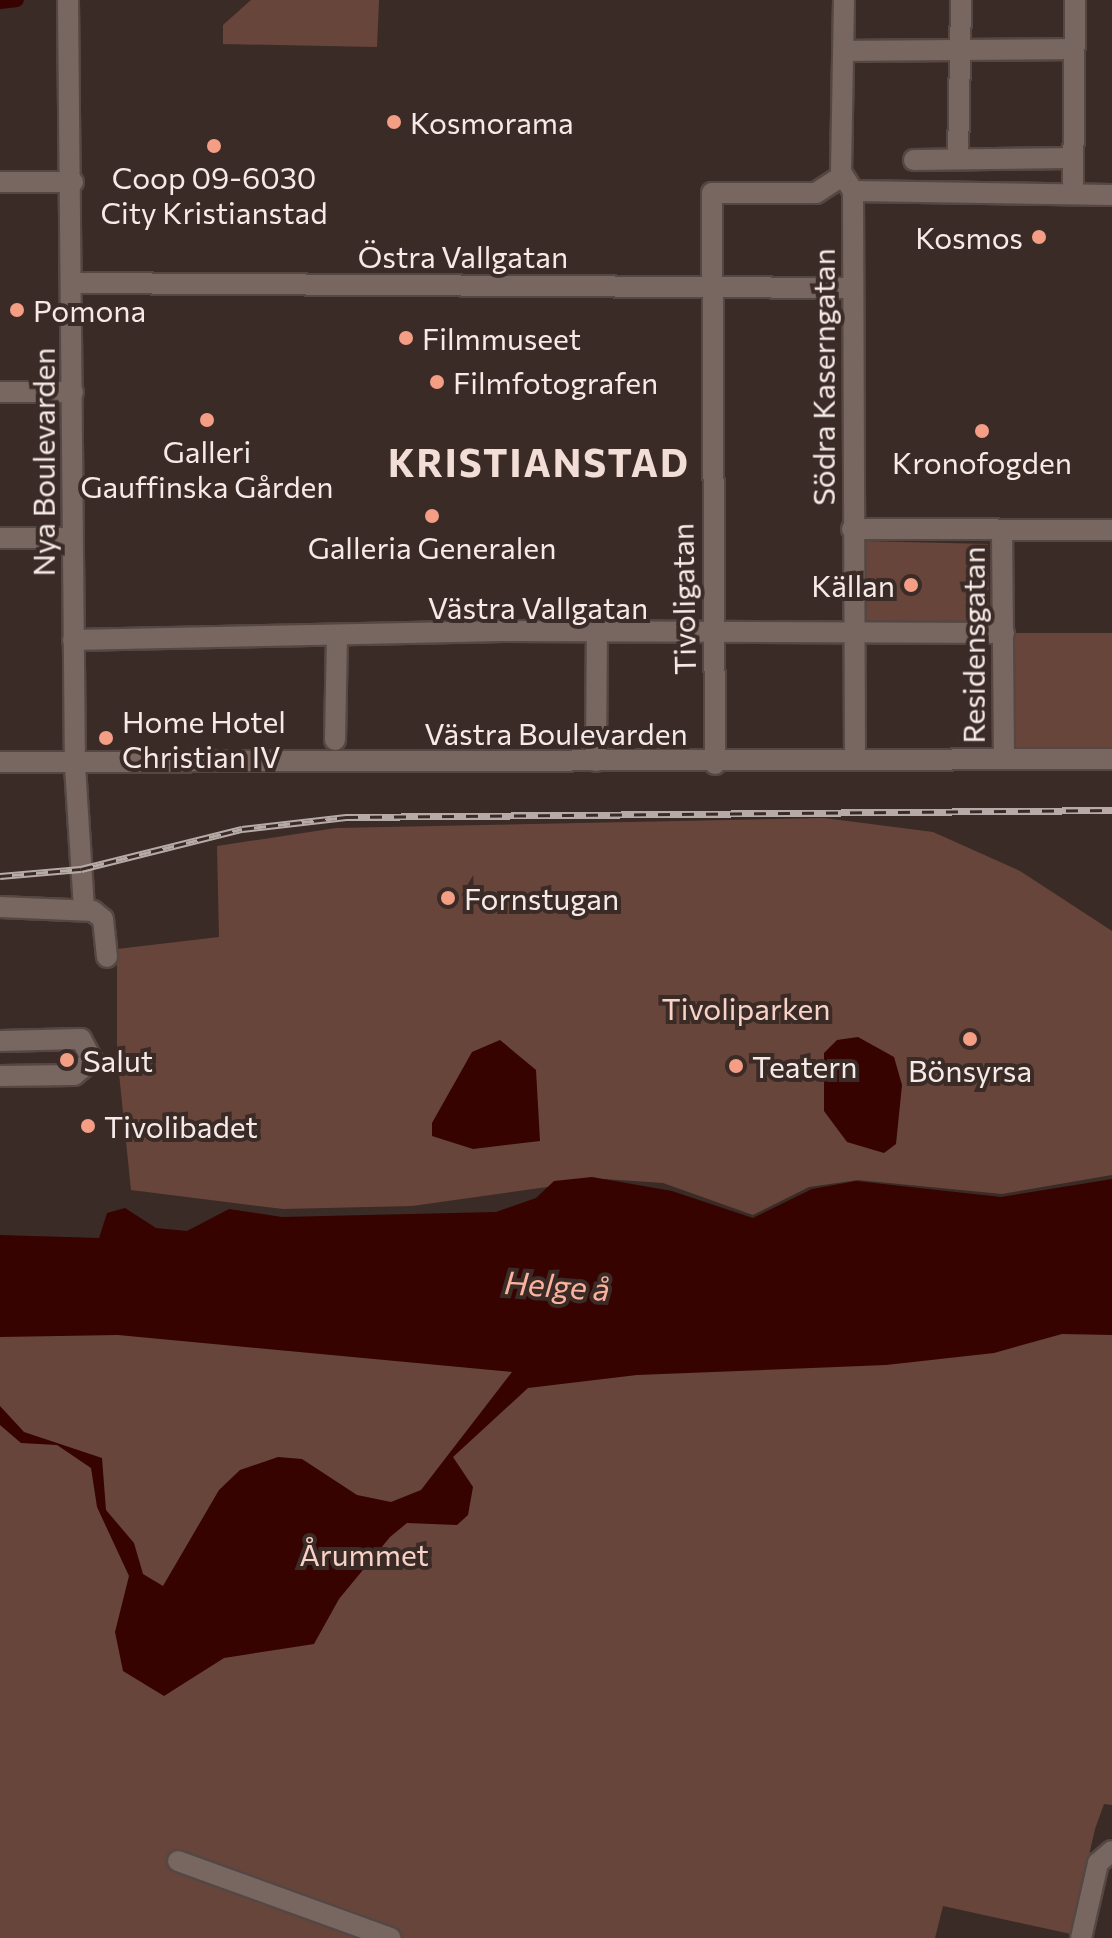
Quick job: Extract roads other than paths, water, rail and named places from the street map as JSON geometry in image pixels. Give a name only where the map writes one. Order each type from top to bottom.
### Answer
[{"type":"street","name":"Södra Kaserngatan","points":[[844,0],[847,184],[853,288],[855,760]]},
{"type":"street","points":[[958,158],[961,0]]},
{"type":"street","points":[[1073,194],[1075,0]]},
{"type":"street","name":"Nya Boulevarden","points":[[66,5],[73,182],[75,766],[84,909]]},
{"type":"street","points":[[845,51],[1074,49]]},
{"type":"street","points":[[914,160],[1072,158]]},
{"type":"street","points":[[0,182],[73,182]]},
{"type":"street","points":[[847,184],[1112,195]]},
{"type":"street","name":"Tivoligatan","points":[[715,764],[712,193],[816,193],[847,184]]},
{"type":"street","name":"Östra Vallgatan","points":[[73,283],[853,288]]},
{"type":"street","points":[[0,392],[73,392]]},
{"type":"street","points":[[852,529],[1112,530]]},
{"type":"street","name":"Residensgatan","points":[[1002,530],[1004,759]]},
{"type":"street","points":[[0,538],[72,538]]},
{"type":"street","points":[[596,761],[597,632]]},
{"type":"street","name":"Västra Vallgatan","points":[[73,640],[337,639],[597,632],[713,637],[1004,633]]},
{"type":"street","points":[[335,740],[337,639]]},
{"type":"street","name":"Västra Boulevarden","points":[[0,762],[75,766],[1112,759]]},
{"type":"street","points":[[0,907],[84,909],[103,919],[107,957]]},
{"type":"street","points":[[0,1041],[81,1039],[92,1060],[80,1074],[0,1076]]},
{"type":"street","points":[[1081,1938],[1098,1863],[1112,1851]]},
{"type":"street","points":[[178,1861],[391,1938]]},
{"type":"water","points":[[858,1037],[894,1057],[902,1085],[896,1144],[884,1153],[847,1142],[824,1111],[824,1053],[837,1040]]},
{"type":"water","points":[[500,1040],[536,1070],[540,1141],[473,1149],[432,1136],[432,1123],[472,1052]]},
{"type":"water","name":"Helge å","points":[[592,1177],[672,1191],[753,1218],[812,1189],[856,1181],[1001,1197],[1112,1179],[1112,1335],[1062,1334],[994,1353],[886,1365],[637,1375],[528,1388],[453,1457],[473,1487],[468,1515],[457,1525],[407,1523],[390,1537],[339,1599],[314,1644],[224,1658],[164,1696],[123,1671],[115,1632],[129,1576],[97,1507],[91,1468],[57,1445],[21,1443],[0,1425],[0,1406],[24,1432],[102,1458],[106,1510],[134,1543],[143,1574],[163,1586],[219,1490],[240,1470],[278,1457],[302,1459],[357,1495],[391,1502],[421,1490],[512,1372],[118,1335],[0,1337],[0,1235],[99,1238],[107,1213],[125,1208],[156,1228],[187,1231],[229,1209],[282,1217],[496,1212],[536,1198],[554,1181]]},
{"type":"waterway","points":[[0,2],[17,0]]},
{"type":"railway","points":[[0,876],[81,869],[242,829],[346,817],[1112,810]]},
{"type":"place","name":"Kosmorama","points":[[394,122]]},
{"type":"place","name":"Coop 09-6030 City Kristianstad","points":[[214,146]]},
{"type":"place","name":"Kosmos","points":[[1039,237]]},
{"type":"place","name":"Pomona","points":[[17,310]]},
{"type":"place","name":"Filmmuseet","points":[[406,338]]},
{"type":"place","name":"Filmfotografen","points":[[437,382]]},
{"type":"place","name":"Galleri Gauffinska Gården","points":[[207,420]]},
{"type":"place","name":"Kronofogden","points":[[982,431]]},
{"type":"place","name":"Galleria Generalen","points":[[432,516]]},
{"type":"place","name":"Källan","points":[[911,585]]},
{"type":"place","name":"Home Hotel Christian IV","points":[[106,738]]},
{"type":"place","name":"Fornstugan","points":[[448,898]]},
{"type":"place","name":"Bönsyrsa","points":[[970,1039]]},
{"type":"place","name":"Salut","points":[[67,1060]]},
{"type":"place","name":"Teatern","points":[[736,1066]]},
{"type":"place","name":"Tivolibadet","points":[[88,1126]]},
{"type":"district","name":"KRISTIANSTAD","points":[[539,462]]},
{"type":"park label","name":"Tivoliparken","points":[[746,1008]]},
{"type":"park label","name":"Årummet","points":[[364,1554]]}]
